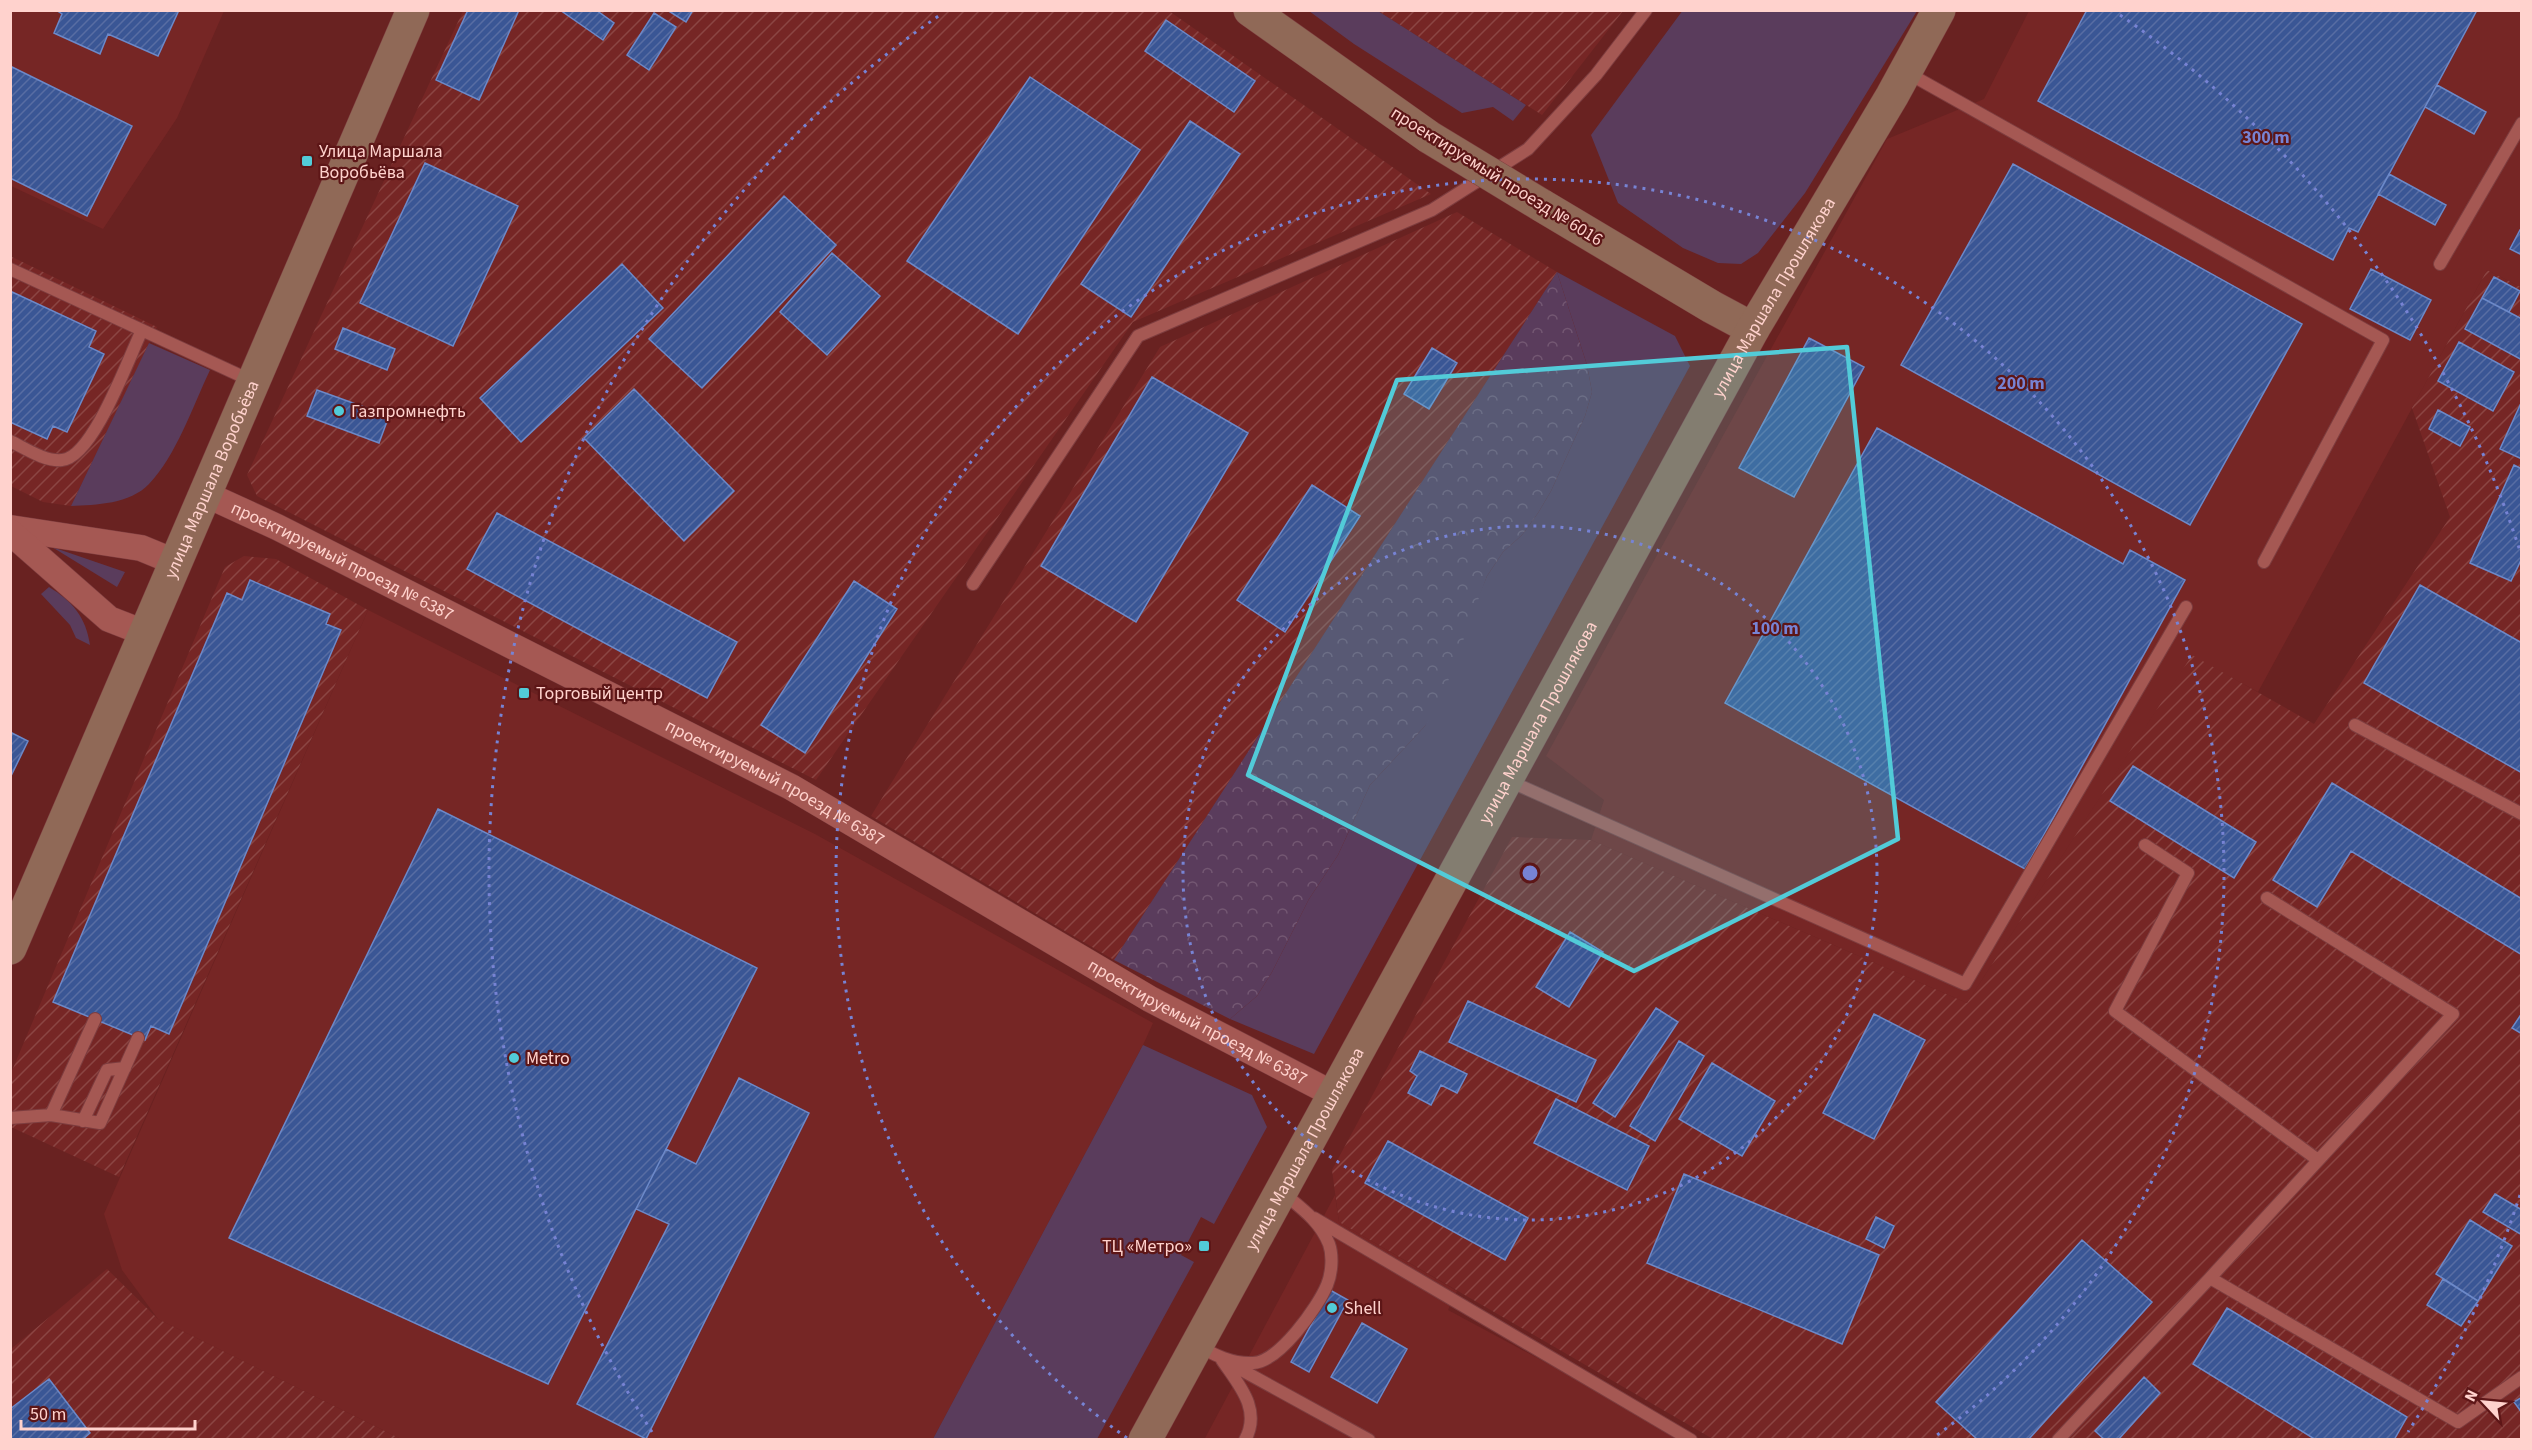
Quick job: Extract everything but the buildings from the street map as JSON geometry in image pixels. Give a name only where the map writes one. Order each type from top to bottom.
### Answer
[{"type":"main road","name":"улица Маршала Воробьёва","points":[[10,948],[413,10]]},
{"type":"main road","name":"проектируемый проезд № 6016","points":[[1250,10],[1429,137],[1712,307],[1753,329]]},
{"type":"main road","name":"улица Маршала Прошлякова","points":[[1145,1440],[1208,1352],[1280,1191],[1753,329],[1905,72],[1939,10]]},
{"type":"street","name":"проектируемый проезд № 6387","points":[[205,494],[277,526],[791,788],[1150,999],[1333,1094]]},
{"type":"street","points":[[10,530],[141,548],[175,562]]},
{"type":"street","points":[[10,530],[109,619],[144,633]]},
{"type":"lane","points":[[973,584],[1138,336],[1432,210],[1528,149],[1596,75],[1646,10]]},
{"type":"lane","points":[[1905,72],[2384,340],[2264,562]]},
{"type":"lane","points":[[2440,264],[2522,123]]},
{"type":"lane","points":[[10,269],[254,382]]},
{"type":"lane","points":[[10,441],[44,457],[63,460],[80,452],[93,436],[142,330]]},
{"type":"lane","points":[[1506,780],[1965,984],[2186,607]]},
{"type":"lane","points":[[2355,725],[2522,814]]},
{"type":"lane","points":[[2145,845],[2188,873],[2115,1011],[2318,1160]]},
{"type":"lane","points":[[2058,1440],[2453,1014],[2266,898]]},
{"type":"lane","points":[[51,1115],[95,1019]]},
{"type":"lane","points":[[10,1118],[51,1115],[83,1121],[107,1070],[125,1068],[138,1038]]},
{"type":"lane","points":[[1280,1191],[1314,1218],[1690,1440]]},
{"type":"lane","points":[[1208,1352],[1254,1363],[1270,1358],[1305,1321],[1328,1284],[1332,1260],[1329,1244],[1314,1218]]},
{"type":"lane","points":[[2210,1278],[2457,1422],[2522,1377]]},
{"type":"lane","points":[[1208,1352],[1250,1403],[1249,1432],[1245,1440]]},
{"type":"lane","points":[[1208,1352],[1369,1440]]},
{"type":"highlighted area","points":[[1847,347],[1898,839],[1634,971],[1248,775],[1397,380]]},
{"type":"shaded area","points":[[11,11],[224,11],[177,118],[103,229],[11,186]]},
{"type":"shaded area","points":[[463,11],[1169,11],[1431,194],[1133,322],[816,780],[257,496],[247,475]]},
{"type":"shaded area","points":[[1378,11],[1623,11],[1542,115]]},
{"type":"shaded area","points":[[2029,11],[2521,11],[2521,287],[2487,270],[2258,692],[2192,656],[1967,1003],[1591,840],[1604,800],[1546,756],[1887,139],[1984,99]]},
{"type":"shaded area","points":[[1457,212],[1557,272],[1114,960],[871,816],[1160,347]]},
{"type":"shaded area","points":[[10,256],[157,327],[71,506],[43,502],[11,486]]},
{"type":"shaded area","points":[[2487,270],[2521,287],[2521,1439],[1713,1439],[1339,1222],[1332,1170],[1512,837],[1591,840],[1967,1003],[2192,655],[2314,724],[2450,517],[2412,408]]},
{"type":"shaded area","points":[[244,556],[276,559],[368,610],[119,1177],[11,1127],[11,1073],[225,567]]},
{"type":"shaded area","points":[[368,610],[815,834],[1153,1023],[933,1439],[401,1439],[158,1319],[122,1270],[104,1214]]},
{"type":"shaded area","points":[[1335,1195],[1339,1222],[1457,1291],[1448,1310],[1688,1439],[1204,1440]]},
{"type":"shaded area","points":[[107,1269],[158,1319],[401,1439],[11,1440],[11,1349]]},
{"type":"green space","points":[[1683,10],[1917,11],[1805,193],[1758,253],[1741,264],[1718,263],[1683,248],[1618,203],[1591,135]]},
{"type":"green space","points":[[1309,11],[1378,11],[1526,105],[1513,121],[1493,107],[1462,113],[1354,44]]},
{"type":"green space","points":[[1557,272],[1675,336],[1690,366],[1314,1054],[1230,1019],[1257,996],[1272,972],[1309,899],[1338,855],[1370,785],[1425,726],[1487,576],[1503,552],[1522,535],[1538,513],[1551,491],[1585,416],[1592,392],[1587,365]]},
{"type":"green space","points":[[1557,272],[1587,365],[1592,392],[1585,416],[1551,491],[1538,513],[1522,535],[1503,552],[1487,576],[1440,703],[1425,726],[1370,785],[1338,855],[1309,899],[1272,972],[1257,996],[1230,1019],[1114,960]]},
{"type":"green space","points":[[149,343],[210,370],[183,430],[159,473],[141,491],[112,502],[71,506]]},
{"type":"green space","points":[[52,547],[125,572],[117,587]]},
{"type":"green space","points":[[49,587],[65,598],[77,611],[85,626],[90,645],[76,638],[70,625],[41,594]]},
{"type":"green space","points":[[1143,1045],[1252,1095],[1267,1127],[1214,1224],[1201,1217],[1181,1255],[1194,1262],[1097,1439],[933,1439]]},
{"type":"place","name":"Улица Маршала Воробьёва","points":[[307,161]]},
{"type":"place","name":"Газпромнефть","points":[[339,411]]},
{"type":"place","name":"Торговый центр","points":[[524,693]]},
{"type":"place","name":"Metro","points":[[514,1058]]},
{"type":"place","name":"ТЦ «Метро»","points":[[1204,1246]]},
{"type":"place","name":"Shell","points":[[1332,1308]]}]
